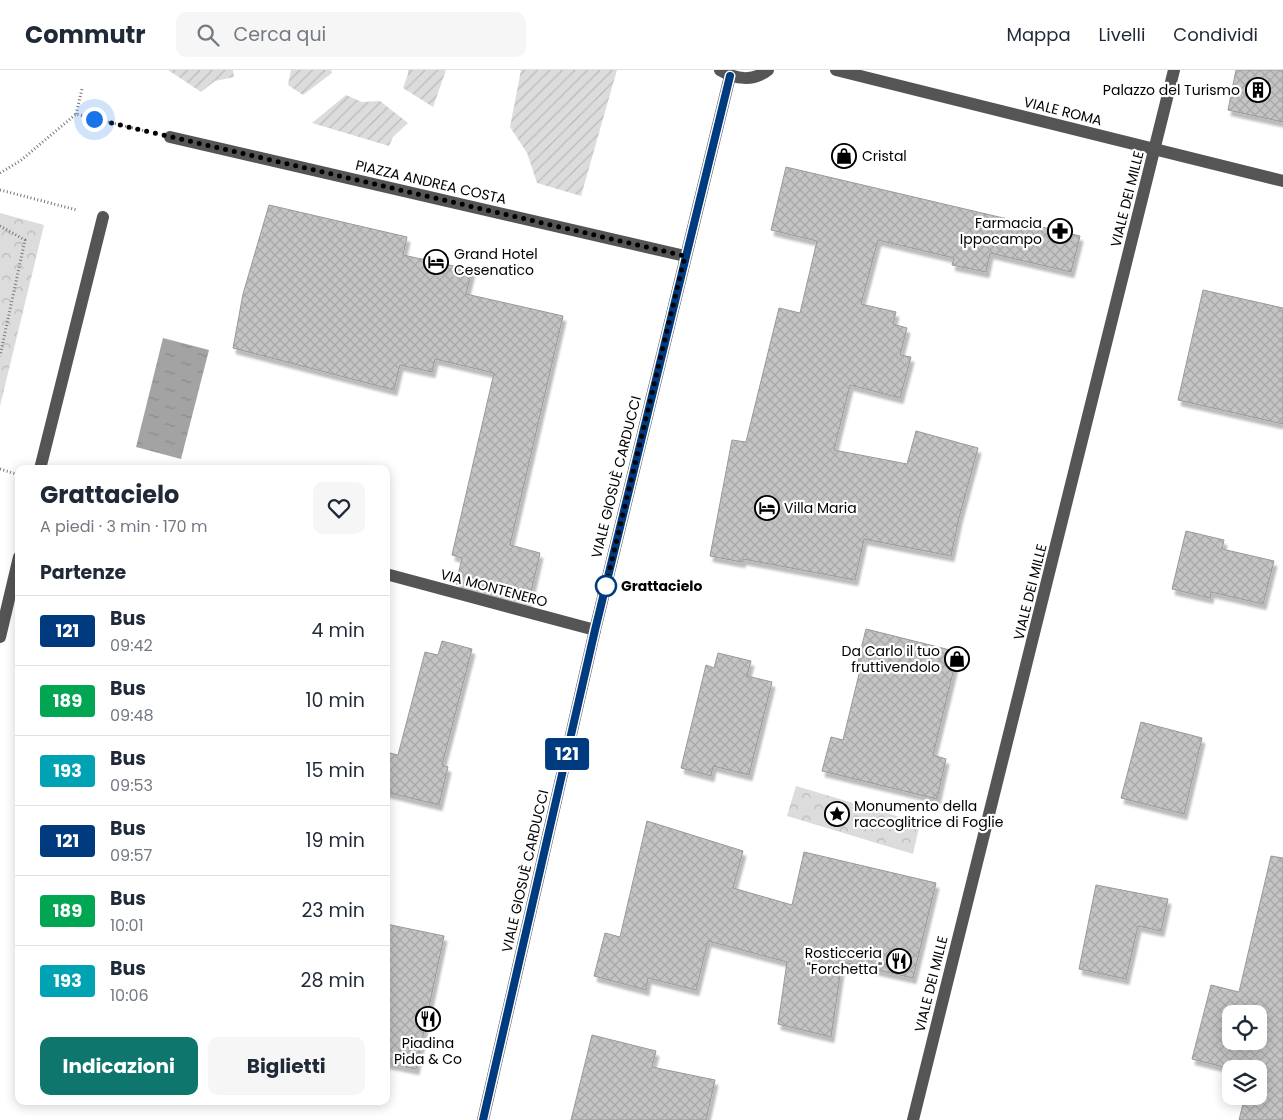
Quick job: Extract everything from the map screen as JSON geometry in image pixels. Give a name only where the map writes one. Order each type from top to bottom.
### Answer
[{"type":"street","points":[[725,73],[741,78],[753,77],[768,70]]},
{"type":"street","name":"VIALE ROMA","points":[[836,70],[1283,181]]},
{"type":"street","name":"VIALE DEI MILLE","points":[[913,1120],[1174,70]]},
{"type":"street","name":"VIALE GIOSUÈ CARDUCCI","points":[[483,1120],[595,630],[685,256],[725,73]]},
{"type":"street","name":"PIAZZA ANDREA COSTA","points":[[170,137],[685,256]]},
{"type":"street","points":[[41,465],[103,218]]},
{"type":"street","points":[[0,637],[15,575]]},
{"type":"street","name":"VIA MONTENERO","points":[[390,575],[595,630]]},
{"type":"path","points":[[0,173],[20,161],[76,114],[82,89]]},
{"type":"path","points":[[76,114],[170,137]]},
{"type":"path","points":[[0,190],[103,218]]},
{"type":"path","points":[[0,226],[25,240],[0,356]]},
{"type":"path","points":[[0,470],[15,474]]},
{"type":"green space","points":[[168,70],[233,70],[234,77],[215,81],[201,92]]},
{"type":"green space","points":[[291,70],[331,70],[332,73],[303,95],[288,85]]},
{"type":"green space","points":[[408,70],[446,70],[433,107],[403,88]]},
{"type":"green space","points":[[521,70],[617,70],[581,196],[537,183],[527,153],[510,127]]},
{"type":"green space","points":[[346,95],[362,102],[380,101],[408,123],[393,137],[389,146],[312,123]]},
{"type":"green space","points":[[0,213],[44,225],[0,406]]},
{"type":"green space","points":[[796,786],[920,823],[913,854],[787,816]]},
{"type":"water","points":[[163,338],[209,350],[181,459],[136,447]]},
{"type":"building","name":"Palazzo del Turismo","points":[[1236,70],[1283,70],[1283,122],[1228,110]]},
{"type":"building","points":[[786,167],[1080,236],[1071,272],[990,253],[986,272],[952,265],[954,258],[878,240],[861,304],[896,312],[893,324],[907,328],[900,355],[911,357],[900,398],[850,385],[834,450],[907,464],[916,431],[978,448],[951,556],[864,539],[855,580],[743,559],[742,562],[710,556],[732,440],[746,442],[779,308],[800,313],[817,241],[771,230]]},
{"type":"building","points":[[269,205],[407,237],[403,255],[472,270],[466,294],[563,316],[510,545],[540,553],[529,601],[456,584],[462,558],[452,555],[494,373],[435,359],[432,372],[400,365],[394,390],[233,348],[243,294]]},
{"type":"building","points":[[1203,290],[1283,308],[1283,424],[1178,400]]},
{"type":"building","points":[[1186,531],[1224,540],[1222,549],[1274,561],[1263,604],[1211,592],[1210,598],[1172,589]]},
{"type":"building","points":[[866,629],[958,652],[933,755],[946,759],[937,799],[822,771],[831,737],[843,740],[860,670],[856,669]]},
{"type":"building","points":[[442,641],[472,649],[442,765],[448,767],[439,805],[390,793],[390,753],[398,755],[425,652],[438,655]]},
{"type":"building","points":[[718,653],[751,661],[747,676],[772,682],[749,775],[713,766],[711,776],[681,768],[706,665],[714,668]]},
{"type":"building","points":[[1141,722],[1202,738],[1184,814],[1121,798]]},
{"type":"building","points":[[647,821],[743,851],[733,888],[792,905],[804,852],[936,883],[913,978],[842,962],[831,1037],[778,1024],[787,962],[708,941],[696,990],[648,978],[646,990],[594,976],[605,933],[620,937]]},
{"type":"building","points":[[1271,856],[1283,858],[1283,1120],[1239,1120],[1243,1105],[1267,1105],[1267,1060],[1222,1060],[1222,1066],[1192,1059],[1211,985],[1239,992]]},
{"type":"building","points":[[1096,885],[1168,899],[1161,931],[1138,926],[1126,979],[1079,969]]},
{"type":"building","points":[[390,925],[444,936],[416,1069],[390,1064]]},
{"type":"building","points":[[592,1035],[656,1051],[652,1067],[715,1080],[706,1120],[571,1120]]},
{"type":"bus line","name":"121","points":[[483,1120],[595,630],[730,76]]},
{"type":"place","name":"Palazzo del Turismo","points":[[1258,90]]},
{"type":"place","name":"Cristal","points":[[844,156]]},
{"type":"place","name":"Farmacia Ippocampo","points":[[1060,231]]},
{"type":"place","name":"Grand Hotel Cesenatico","points":[[436,262]]},
{"type":"place","name":"Villa Maria","points":[[767,508]]},
{"type":"place","name":"Grattacielo","points":[[606,586]]},
{"type":"place","name":"Da Carlo il tuo fruttivendolo","points":[[957,659]]},
{"type":"place","name":"Monumento della raccoglitrice di Foglie","points":[[837,814]]},
{"type":"place","name":"Rosticceria \"Forchetta\"","points":[[899,961]]},
{"type":"place","name":"Piadina Pida & Co","points":[[428,1019]]},
{"type":"route","points":[[94,119],[685,256],[604,593],[606,586]]}]
